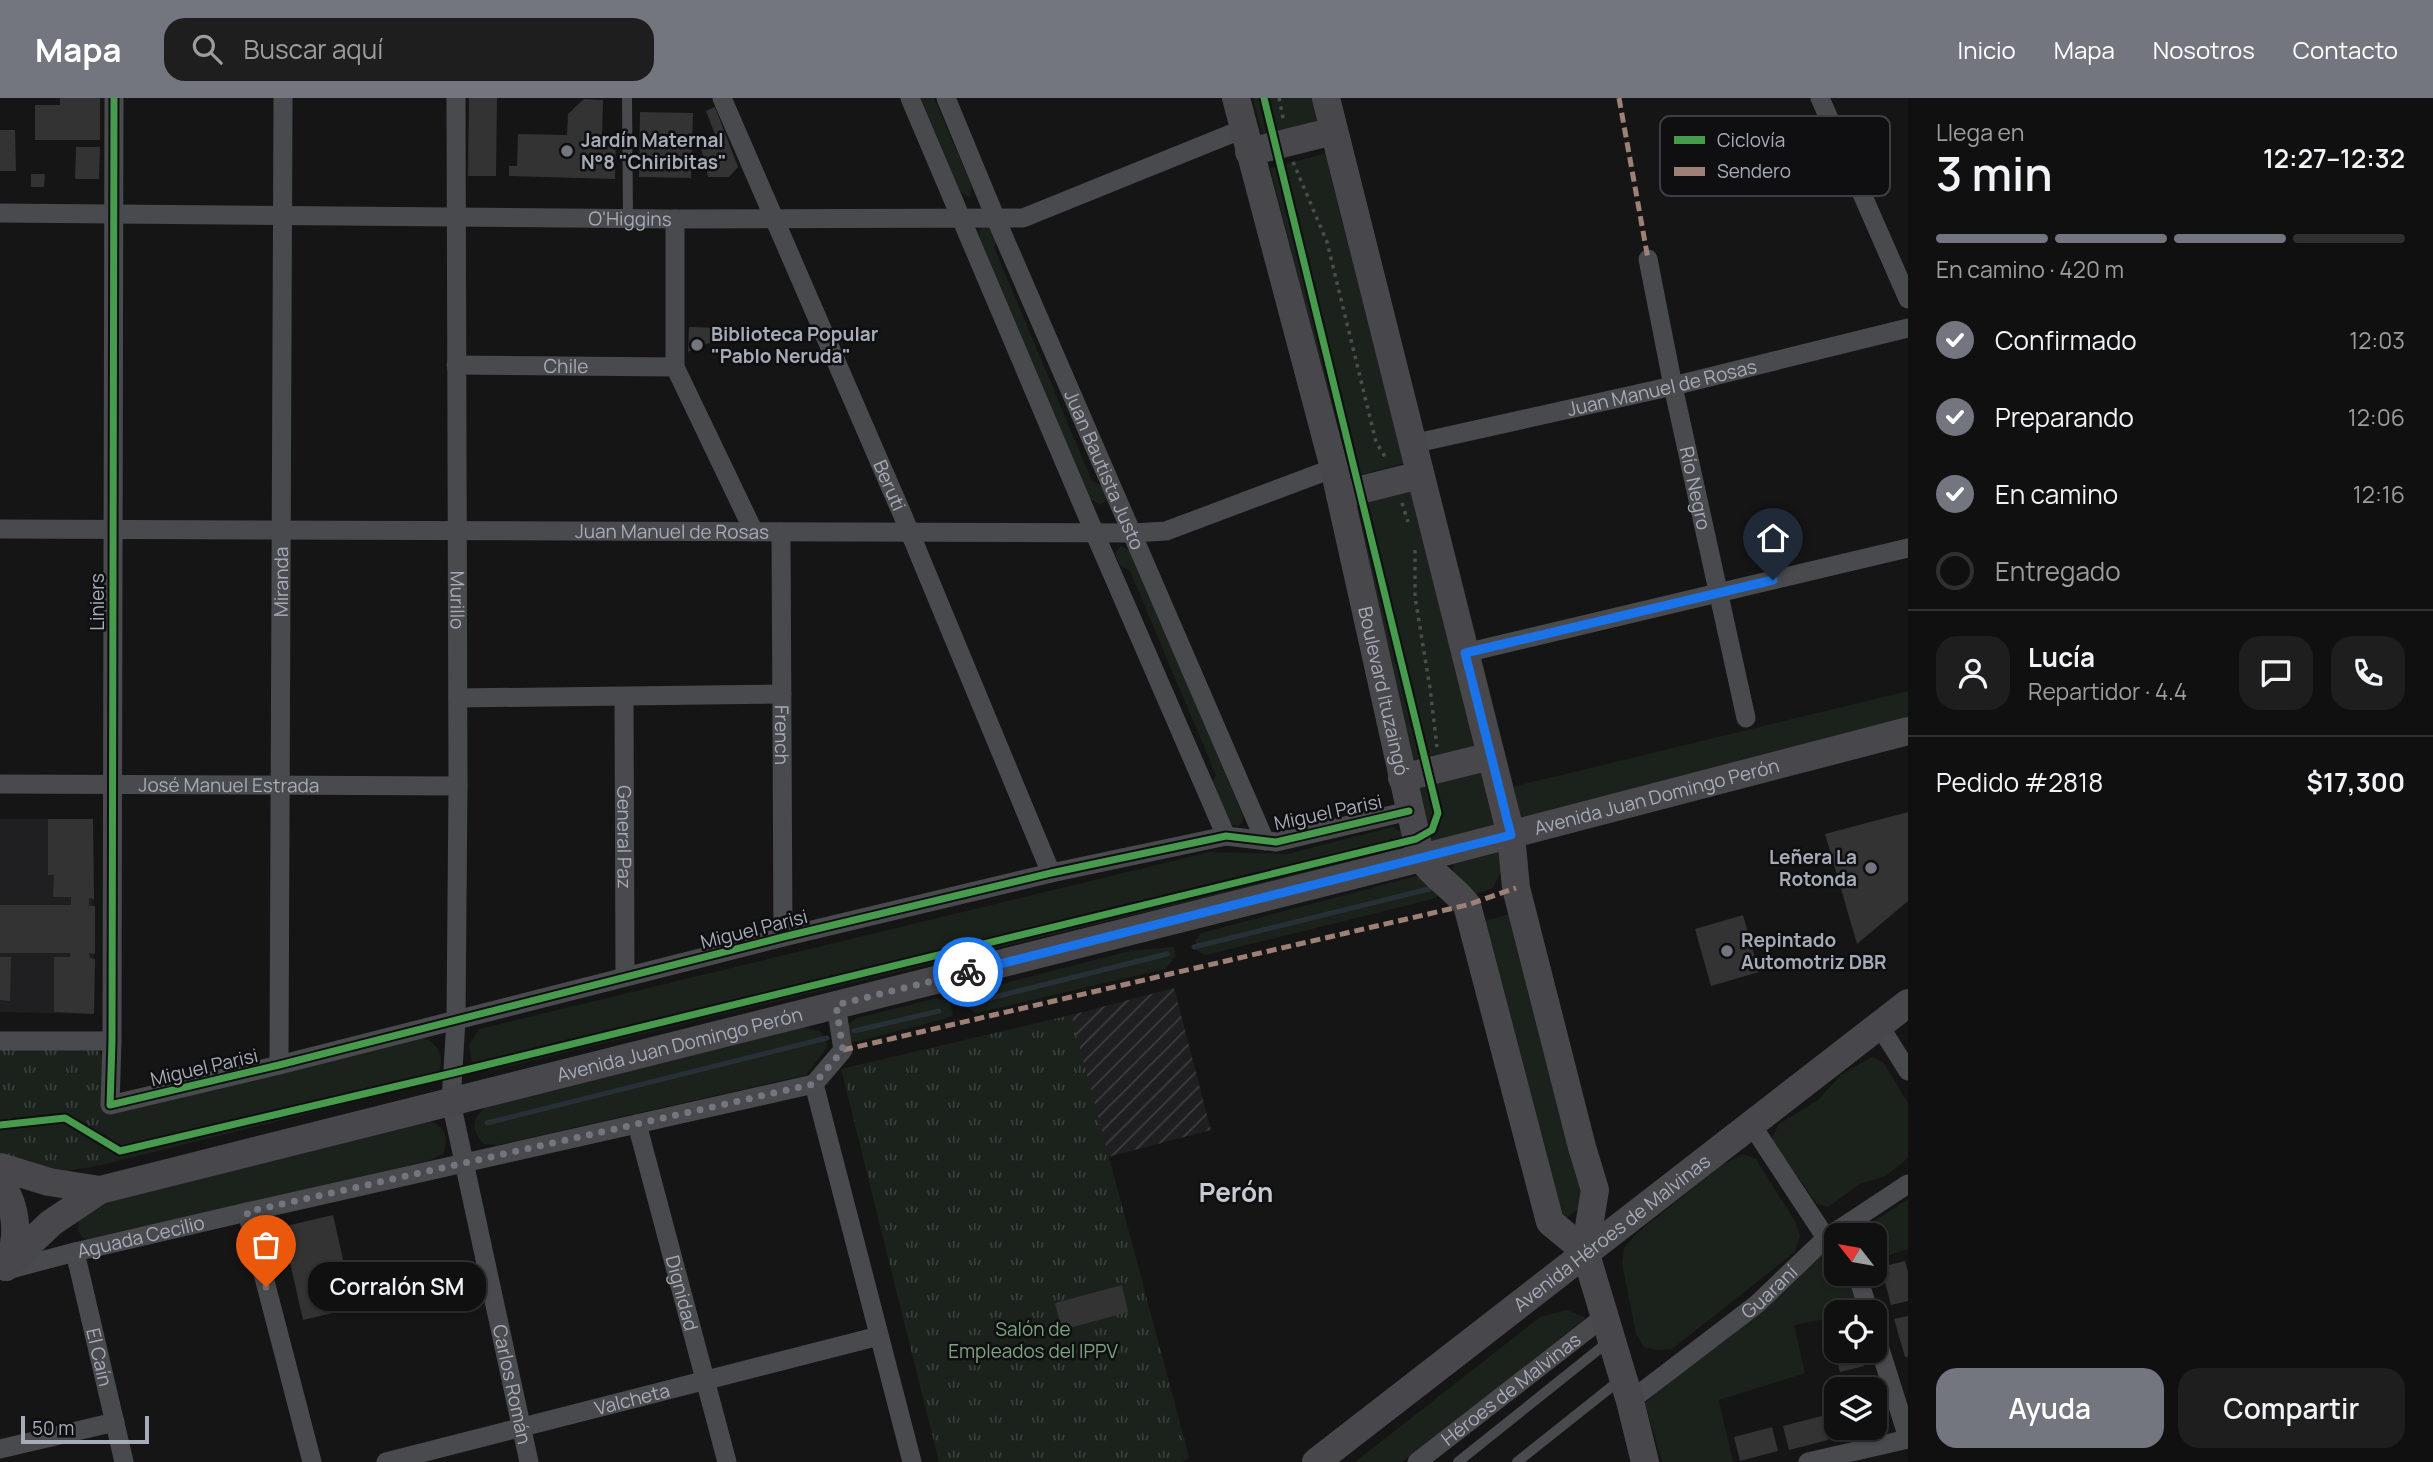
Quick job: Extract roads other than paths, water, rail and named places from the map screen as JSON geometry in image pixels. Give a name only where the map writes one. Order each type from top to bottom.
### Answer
[{"type":"main road","name":"Boulevard Ituzaingó","points":[[1236,98],[1337,481],[1421,858],[1433,875],[1458,894],[1467,905],[1550,1222],[1586,1251]]},
{"type":"main road","points":[[1326,98],[1412,444],[1409,478],[1465,653],[1511,835],[1516,888],[1595,1190],[1586,1251],[1645,1462]]},
{"type":"main road","points":[[1246,141],[1287,143],[1334,131]]},
{"type":"main road","points":[[1337,481],[1409,478]]},
{"type":"main road","name":"Avenida Juan Domingo Perón","points":[[3,1270],[51,1223],[100,1190],[1421,858],[1908,731]]},
{"type":"main road","points":[[1402,778],[1491,756]]},
{"type":"main road","name":"Avenida Héroes de Malvinas","points":[[1316,1462],[1908,1003]]},
{"type":"main road","name":"Avenida Juan Domingo Perón","points":[[0,1167],[49,1182],[100,1190]]},
{"type":"main road","points":[[0,1184],[15,1215],[15,1240],[3,1270]]},
{"type":"street","name":"Liniers","points":[[110,1105],[114,98]]},
{"type":"street","name":"Miranda","points":[[279,1065],[284,98]]},
{"type":"street","name":"Murillo","points":[[451,1102],[456,1020],[458,786],[456,98]]},
{"type":"street","name":"Beruti","points":[[722,98],[910,534],[1051,873]]},
{"type":"street","name":"Juan Bautista Justo","points":[[910,98],[1226,836]]},
{"type":"street","name":"Juan Bautista Justo","points":[[946,98],[1265,841]]},
{"type":"street","points":[[1820,98],[1828,116]]},
{"type":"street","name":"O'Higgins","points":[[0,213],[456,218],[1023,218],[1246,141]]},
{"type":"street","points":[[1863,196],[1908,299]]},
{"type":"street","points":[[675,219],[676,367],[754,532]]},
{"type":"street","name":"Río Negro","points":[[1648,259],[1746,718]]},
{"type":"street","name":"Juan Manuel de Rosas","points":[[1412,444],[1673,386],[1908,328]]},
{"type":"street","name":"Chile","points":[[456,365],[676,367]]},
{"type":"street","name":"Juan Manuel de Rosas","points":[[0,529],[1133,533],[1166,531],[1337,481]]},
{"type":"street","name":"French","points":[[781,532],[783,937]]},
{"type":"street","points":[[1465,653],[1908,548]]},
{"type":"street","points":[[458,698],[782,694]]},
{"type":"street","name":"General Paz","points":[[624,697],[625,977]]},
{"type":"street","name":"José Manuel Estrada","points":[[0,785],[458,786]]},
{"type":"street","name":"Miguel Parisi","points":[[110,1105],[1051,873],[1226,836],[1276,842],[1409,811]]},
{"type":"street","points":[[836,1005],[843,1050],[814,1084],[912,1462]]},
{"type":"street","points":[[1879,1025],[1908,1072]]},
{"type":"street","points":[[0,1041],[112,1041]]},
{"type":"street","name":"Aguada Cecilio","points":[[3,1270],[814,1084]]},
{"type":"street","name":"Carlos Román","points":[[451,1102],[529,1462]]},
{"type":"street","name":"Dignidad","points":[[636,1124],[727,1462]]},
{"type":"street","points":[[1751,1124],[1824,1231]]},
{"type":"street","name":"Guaraní","points":[[1855,1223],[1908,1184]]},
{"type":"street","points":[[247,1212],[312,1462]]},
{"type":"street","name":"Guaraní","points":[[1626,1390],[1757,1304],[1824,1247]]},
{"type":"street","name":"El Caín","points":[[75,1252],[124,1462]]},
{"type":"street","name":"Héroes de Malvinas","points":[[1418,1462],[1608,1327]]},
{"type":"street","name":"Valcheta","points":[[386,1462],[879,1336]]},
{"type":"street","points":[[1808,1462],[1908,1439],[1884,1363]]},
{"type":"street","points":[[0,1449],[115,1422]]},
{"type":"lane","points":[[628,98],[628,218]]},
{"type":"lane","points":[[1458,1462],[1608,1327]]},
{"type":"lane","points":[[1517,1462],[1626,1390]]},
{"type":"waterway","points":[[1194,947],[1429,889]]},
{"type":"waterway","points":[[966,1004],[1167,954]]},
{"type":"waterway","points":[[854,1031],[939,1011]]},
{"type":"waterway","points":[[487,1123],[827,1038]]},
{"type":"place","name":"Jardín Maternal N°8 \"Chiribitas\"","points":[[567,151]]},
{"type":"place","name":"Biblioteca Popular \"Pablo Neruda\"","points":[[697,345]]},
{"type":"place","name":"Leñera La Rotonda","points":[[1871,868]]},
{"type":"place","name":"Repintado Automotriz DBR","points":[[1727,951]]},
{"type":"place","name":"Corralón SM","points":[[266,1287]]},
{"type":"district","name":"Perón","points":[[1236,1193]]},
{"type":"park label","name":"Salón de Empleados del IPPV","points":[[1033,1340]]}]
